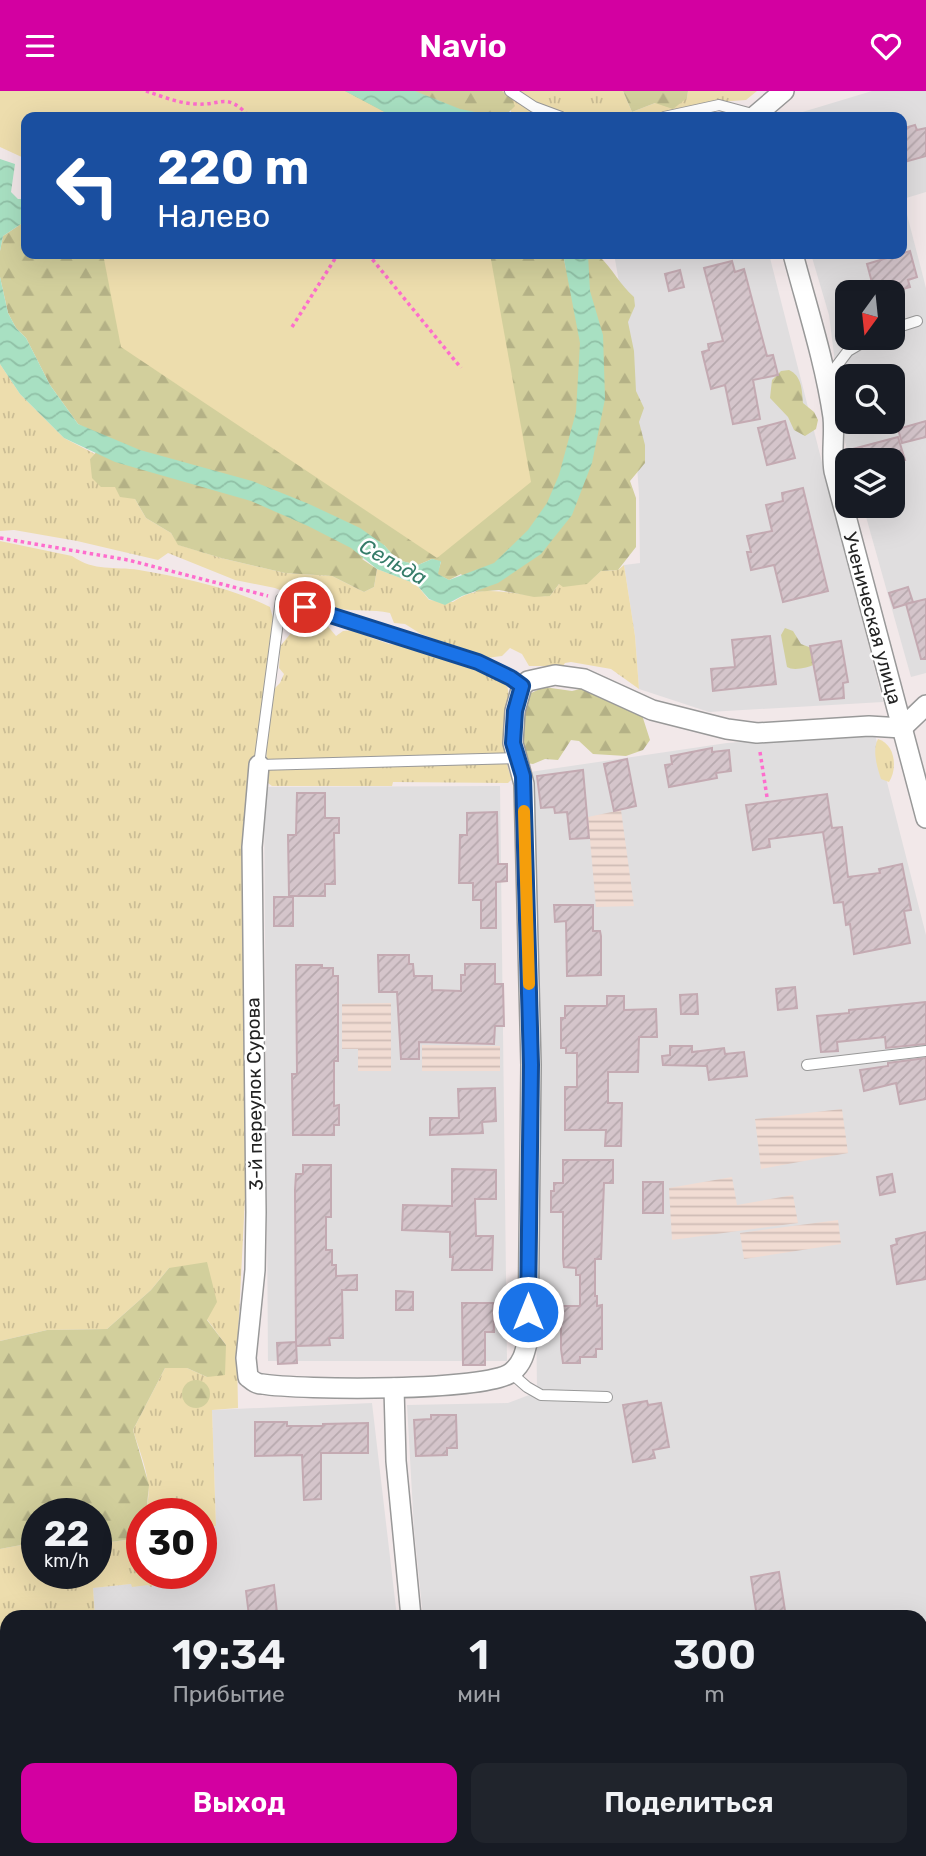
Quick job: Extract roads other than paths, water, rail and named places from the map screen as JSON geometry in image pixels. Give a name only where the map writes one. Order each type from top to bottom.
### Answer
[{"type":"street","points":[[761,112],[784,91]]},
{"type":"street","name":"Ученическая улица","points":[[794,259],[834,421],[831,453],[834,471],[926,818]]},
{"type":"street","points":[[511,1373],[523,1360],[528,1339],[531,1065],[523,784],[513,743],[515,711],[522,686],[528,681],[555,675],[584,680],[652,710],[727,729],[757,733],[869,726],[902,728],[926,705]]},
{"type":"street","name":"3-й переулок Сурова","points":[[259,765],[252,847],[255,1270],[246,1358],[248,1377],[258,1384],[292,1387],[394,1388],[497,1379],[511,1373]]},
{"type":"street","points":[[394,1388],[396,1461],[410,1610]]},
{"type":"lane","points":[[510,91],[534,107],[548,112]]},
{"type":"lane","points":[[687,112],[719,105],[743,112]]},
{"type":"lane","points":[[905,325],[917,321]]},
{"type":"lane","points":[[825,380],[850,350]]},
{"type":"lane","points":[[517,758],[259,765],[281,599],[478,662],[522,686]]},
{"type":"lane","points":[[807,1065],[926,1051]]},
{"type":"lane","points":[[511,1373],[541,1395],[607,1397]]},
{"type":"water","points":[[345,91],[415,91],[460,109],[475,112],[385,112]]},
{"type":"water","points":[[0,159],[15,164],[11,192],[21,199],[21,224],[3,236],[0,251]]},
{"type":"water","name":"Сельда","points":[[564,259],[588,259],[590,291],[603,335],[605,399],[592,463],[572,515],[541,554],[498,583],[445,605],[429,599],[416,584],[377,569],[351,548],[251,501],[115,462],[64,438],[20,394],[0,364],[0,277],[8,313],[16,328],[26,338],[50,385],[78,424],[140,450],[252,481],[309,504],[360,528],[384,545],[397,560],[418,565],[432,559],[441,561],[438,574],[449,580],[494,563],[528,530],[547,503],[559,475],[576,412],[580,343]]}]
